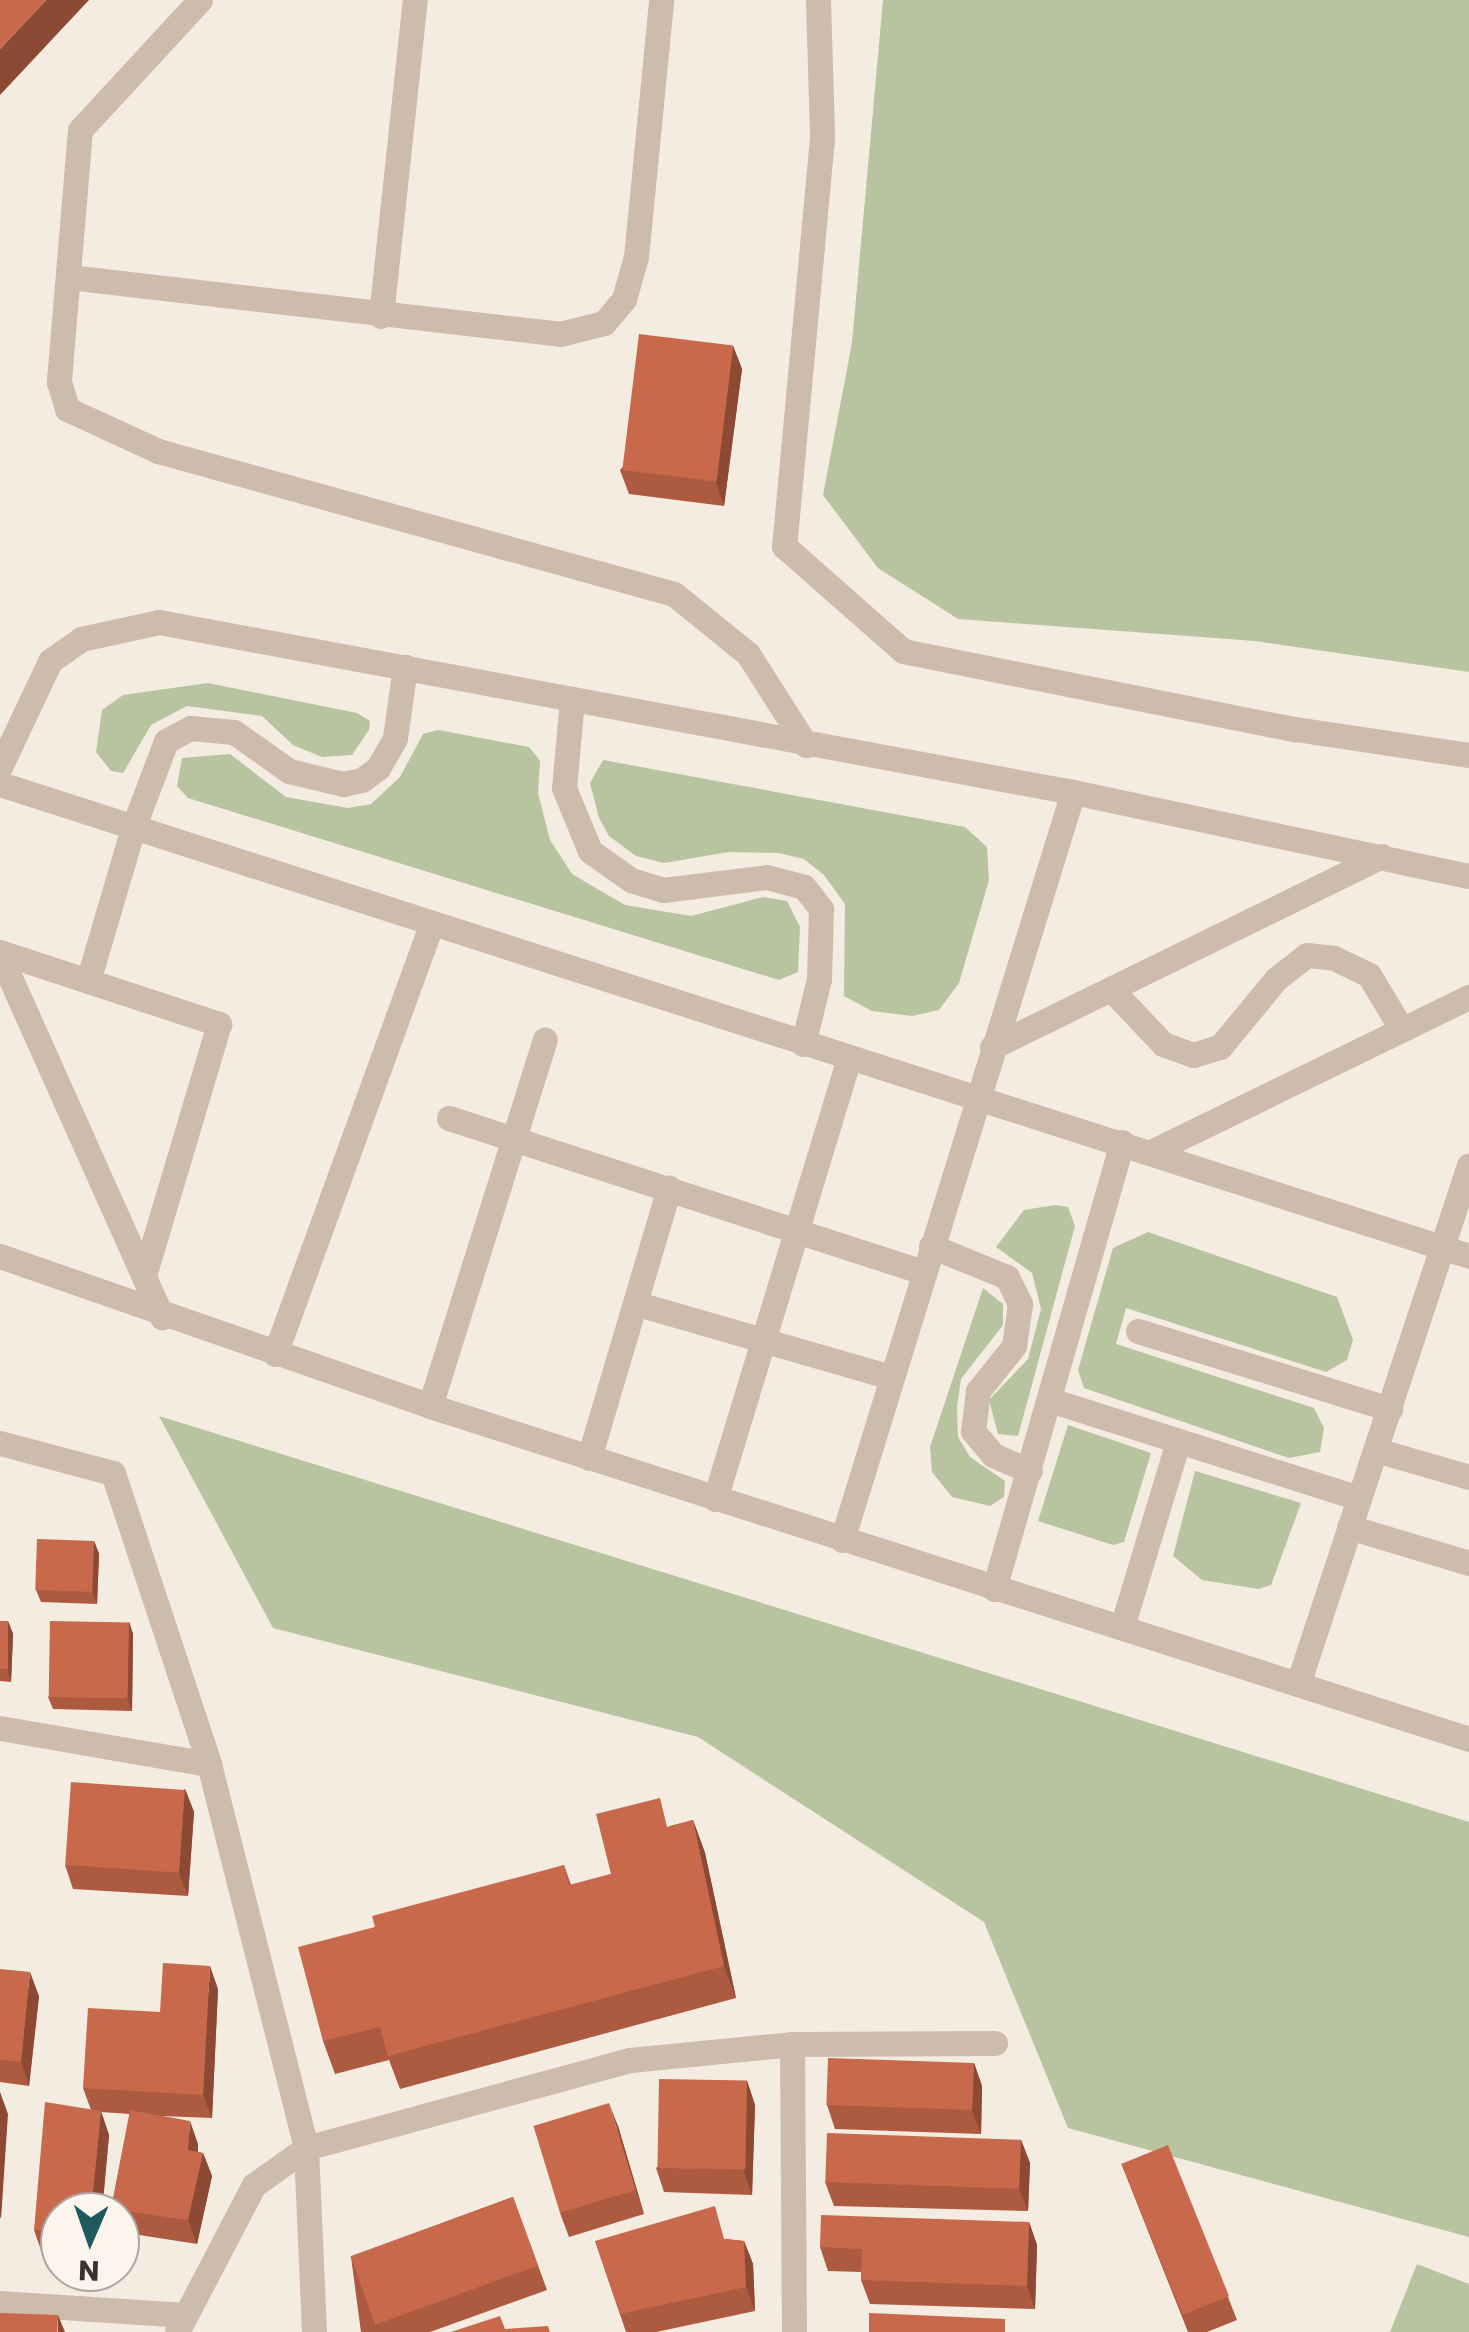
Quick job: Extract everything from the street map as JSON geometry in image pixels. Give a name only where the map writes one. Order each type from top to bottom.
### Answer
[{"type":"street","points":[[200,0],[80,130],[59,382],[68,408],[158,451],[674,594],[748,654],[806,745]]},
{"type":"street","points":[[381,316],[415,0]]},
{"type":"street","points":[[69,276],[381,316],[560,334],[604,323],[624,298],[636,258],[661,0]]},
{"type":"street","points":[[818,0],[822,138],[784,546],[903,652],[1296,729],[1469,756]]},
{"type":"street","points":[[0,767],[50,661],[81,639],[159,622],[1073,792],[1469,876]]},
{"type":"street","points":[[88,981],[132,828],[166,742],[190,728],[234,732],[289,771],[320,781],[362,780],[378,768],[395,738],[405,667]]},
{"type":"street","points":[[572,699],[564,788],[590,850],[631,880],[663,890],[768,877],[804,887],[820,909],[819,979],[803,1044]]},
{"type":"street","points":[[0,784],[431,926],[1122,1142],[1469,1256]]},
{"type":"street","points":[[842,1540],[1073,792]]},
{"type":"street","points":[[992,1047],[1382,856]]},
{"type":"street","points":[[275,1354],[431,926]]},
{"type":"street","points":[[0,954],[219,1024],[144,1275]]},
{"type":"street","points":[[0,954],[162,1317]]},
{"type":"street","points":[[1111,990],[1163,1044],[1193,1055],[1220,1047],[1276,979],[1307,955],[1334,958],[1369,974],[1402,1030]]},
{"type":"street","points":[[1151,1152],[1469,997]]},
{"type":"street","points":[[430,1406],[545,1040]]},
{"type":"street","points":[[715,1498],[849,1058]]},
{"type":"street","points":[[449,1118],[923,1272]]},
{"type":"street","points":[[994,1589],[1122,1142]]},
{"type":"street","points":[[1298,1684],[1469,1165]]},
{"type":"street","points":[[589,1458],[670,1188]]},
{"type":"street","points":[[931,1246],[1008,1278],[1020,1304],[1014,1346],[978,1391],[974,1431],[993,1456],[1030,1471]]},
{"type":"street","points":[[0,1256],[162,1317],[430,1406],[1469,1739]]},
{"type":"street","points":[[638,1304],[891,1376]]},
{"type":"street","points":[[1138,1331],[1390,1409]]},
{"type":"street","points":[[1050,1400],[1359,1498]]},
{"type":"street","points":[[1122,1627],[1178,1440]]},
{"type":"street","points":[[0,1444],[113,1472],[209,1764],[306,2148],[314,2332]]},
{"type":"street","points":[[1376,1450],[1469,1477]]},
{"type":"street","points":[[1350,1527],[1469,1563]]},
{"type":"street","points":[[0,1728],[209,1764]]},
{"type":"street","points":[[0,2303],[181,2324],[254,2185],[306,2148],[630,2060],[792,2044],[994,2043]]},
{"type":"street","points":[[792,2044],[794,2332]]},
{"type":"green space","points":[[883,0],[1469,0],[1469,672],[1255,641],[958,619],[878,568],[823,495],[852,343]]},
{"type":"green space","points":[[208,683],[357,713],[370,721],[369,730],[352,755],[322,757],[293,745],[262,716],[187,706],[151,725],[123,773],[111,771],[96,752],[102,710],[123,695]]},
{"type":"green space","points":[[438,730],[529,747],[540,761],[538,793],[550,840],[572,874],[625,905],[691,916],[763,897],[787,901],[800,927],[798,972],[779,980],[188,798],[177,786],[182,758],[230,754],[286,797],[348,808],[371,804],[400,777],[423,734]]},
{"type":"green space","points":[[603,760],[965,827],[987,847],[989,880],[959,983],[939,1010],[912,1016],[872,1011],[844,996],[845,904],[824,875],[804,859],[779,853],[729,852],[664,863],[636,856],[609,836],[599,818],[590,783]]},
{"type":"green space","points":[[1068,1207],[1075,1226],[1018,1436],[998,1434],[989,1400],[1028,1359],[1041,1309],[1032,1273],[996,1247],[1024,1210]]},
{"type":"green space","points":[[1148,1232],[1337,1297],[1353,1340],[1347,1360],[1326,1372],[1126,1308],[1116,1344],[1314,1408],[1324,1428],[1320,1452],[1289,1458],[1084,1388],[1078,1370],[1113,1248]]},
{"type":"green space","points":[[983,1288],[1003,1304],[1003,1325],[961,1379],[957,1407],[958,1437],[970,1457],[1005,1481],[1004,1497],[990,1506],[952,1497],[932,1472],[930,1447]]},
{"type":"green space","points":[[159,1416],[1469,1822],[1469,2237],[1068,2128],[984,1922],[698,1737],[273,1628]]},
{"type":"green space","points":[[1068,1425],[1151,1453],[1124,1542],[1113,1545],[1038,1521]]},
{"type":"green space","points":[[1195,1471],[1301,1503],[1271,1585],[1258,1589],[1202,1580],[1173,1556]]},
{"type":"green space","points":[[1417,2264],[1469,2284],[1469,2332],[1390,2332]]},
{"type":"building","points":[[0,0],[46,0],[0,49]]},
{"type":"building","points":[[639,334],[733,346],[717,482],[622,470]]},
{"type":"building","points":[[37,1539],[94,1541],[92,1592],[35,1590]]},
{"type":"building","points":[[0,1621],[8,1621],[8,1669],[0,1669]]},
{"type":"building","points":[[50,1621],[129,1622],[128,1698],[49,1697]]},
{"type":"building","points":[[71,1782],[185,1790],[179,1873],[65,1865]]},
{"type":"building","points":[[660,1798],[667,1827],[693,1820],[724,1966],[388,2056],[380,2027],[323,2041],[298,1947],[375,1927],[372,1916],[564,1865],[569,1885],[611,1874],[596,1814]]},
{"type":"building","points":[[163,1963],[210,1966],[203,2095],[83,2088],[88,2008],[160,2012]]},
{"type":"building","points":[[0,1969],[30,1972],[21,2062],[0,2060]]},
{"type":"building","points":[[828,2058],[974,2063],[972,2110],[826,2105]]},
{"type":"building","points":[[659,2079],[747,2081],[745,2170],[657,2168]]},
{"type":"building","points":[[45,2102],[101,2111],[93,2192],[40,2192],[40,2230],[34,2230]]},
{"type":"building","points":[[609,2103],[636,2190],[560,2213],[533,2126]]},
{"type":"building","points":[[130,2110],[190,2121],[188,2150],[203,2153],[188,2220],[140,2213],[140,2192],[114,2192]]},
{"type":"building","points":[[827,2133],[1021,2140],[1019,2189],[825,2182]]},
{"type":"building","points":[[1168,2145],[1229,2296],[1183,2315],[1122,2164]]},
{"type":"building","points":[[513,2197],[538,2266],[375,2325],[350,2256]]},
{"type":"building","points":[[715,2206],[724,2239],[744,2241],[746,2287],[620,2314],[595,2241]]},
{"type":"building","points":[[821,2215],[1029,2222],[1027,2286],[861,2280],[862,2249],[820,2247]]},
{"type":"building","points":[[0,2313],[58,2315],[57,2332],[0,2332]]},
{"type":"building","points":[[869,2313],[1005,2319],[1005,2332],[869,2332]]},
{"type":"building","points":[[500,2316],[505,2329],[548,2326],[550,2332],[451,2332]]}]
